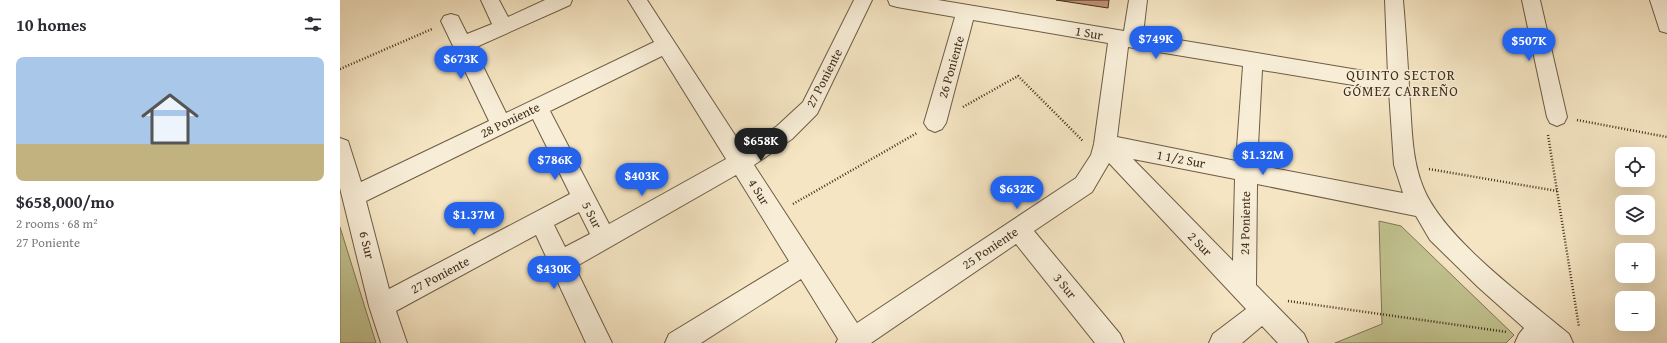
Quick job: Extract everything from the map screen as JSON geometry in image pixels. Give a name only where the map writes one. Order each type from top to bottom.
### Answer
[{"type":"street","points":[[490,0],[503,27]]},
{"type":"street","points":[[462,45],[563,0]]},
{"type":"street","name":"4 Sur","points":[[637,0],[805,264],[852,342]]},
{"type":"street","name":"27 Poniente","points":[[561,262],[740,162],[781,136],[798,122],[810,108],[863,0]]},
{"type":"street","name":"1 Sur","points":[[897,0],[918,2],[966,12],[1399,85]]},
{"type":"street","name":"25 Poniente","points":[[852,342],[1084,185],[1101,158],[1125,39],[1138,0]]},
{"type":"street","points":[[1394,0],[1405,165],[1413,191],[1438,233],[1486,279],[1541,337]]},
{"type":"street","points":[[1531,0],[1557,117]]},
{"type":"street","points":[[1659,0],[1667,26]]},
{"type":"street","name":"26 Poniente","points":[[935,123],[966,12]]},
{"type":"street","points":[[451,21],[501,125]]},
{"type":"street","name":"28 Poniente","points":[[354,196],[666,45]]},
{"type":"street","name":"24 Poniente","points":[[1253,60],[1246,172],[1253,299]]},
{"type":"street","name":"5 Sur","points":[[537,107],[604,238]]},
{"type":"street","name":"1 1/2 Sur","points":[[1105,144],[1422,207]]},
{"type":"street","name":"2 Sur","points":[[1105,144],[1295,343]]},
{"type":"street","name":"6 Sur","points":[[340,147],[354,196],[381,306],[394,343]]},
{"type":"street","name":"27 Poniente","points":[[381,306],[583,198]]},
{"type":"street","points":[[541,221],[599,343]]},
{"type":"street","name":"3 Sur","points":[[1018,229],[1111,343]]},
{"type":"street","points":[[678,343],[805,264]]},
{"type":"street","points":[[1222,343],[1253,299]]},
{"type":"path","points":[[340,69],[451,21]]},
{"type":"path","points":[[1579,328],[1547,136],[1557,117],[1667,138]]},
{"type":"path","points":[[1405,165],[1557,191]]},
{"type":"path","points":[[1253,299],[1541,337]]},
{"type":"green space","points":[[1379,221],[1401,226],[1514,335],[1506,343],[1335,343],[1382,324]]},
{"type":"green space","points":[[340,227],[376,343],[340,343]]},
{"type":"district","name":"QUINTO SECTOR GÓMEZ CARREÑO","points":[[1401,84]]}]
